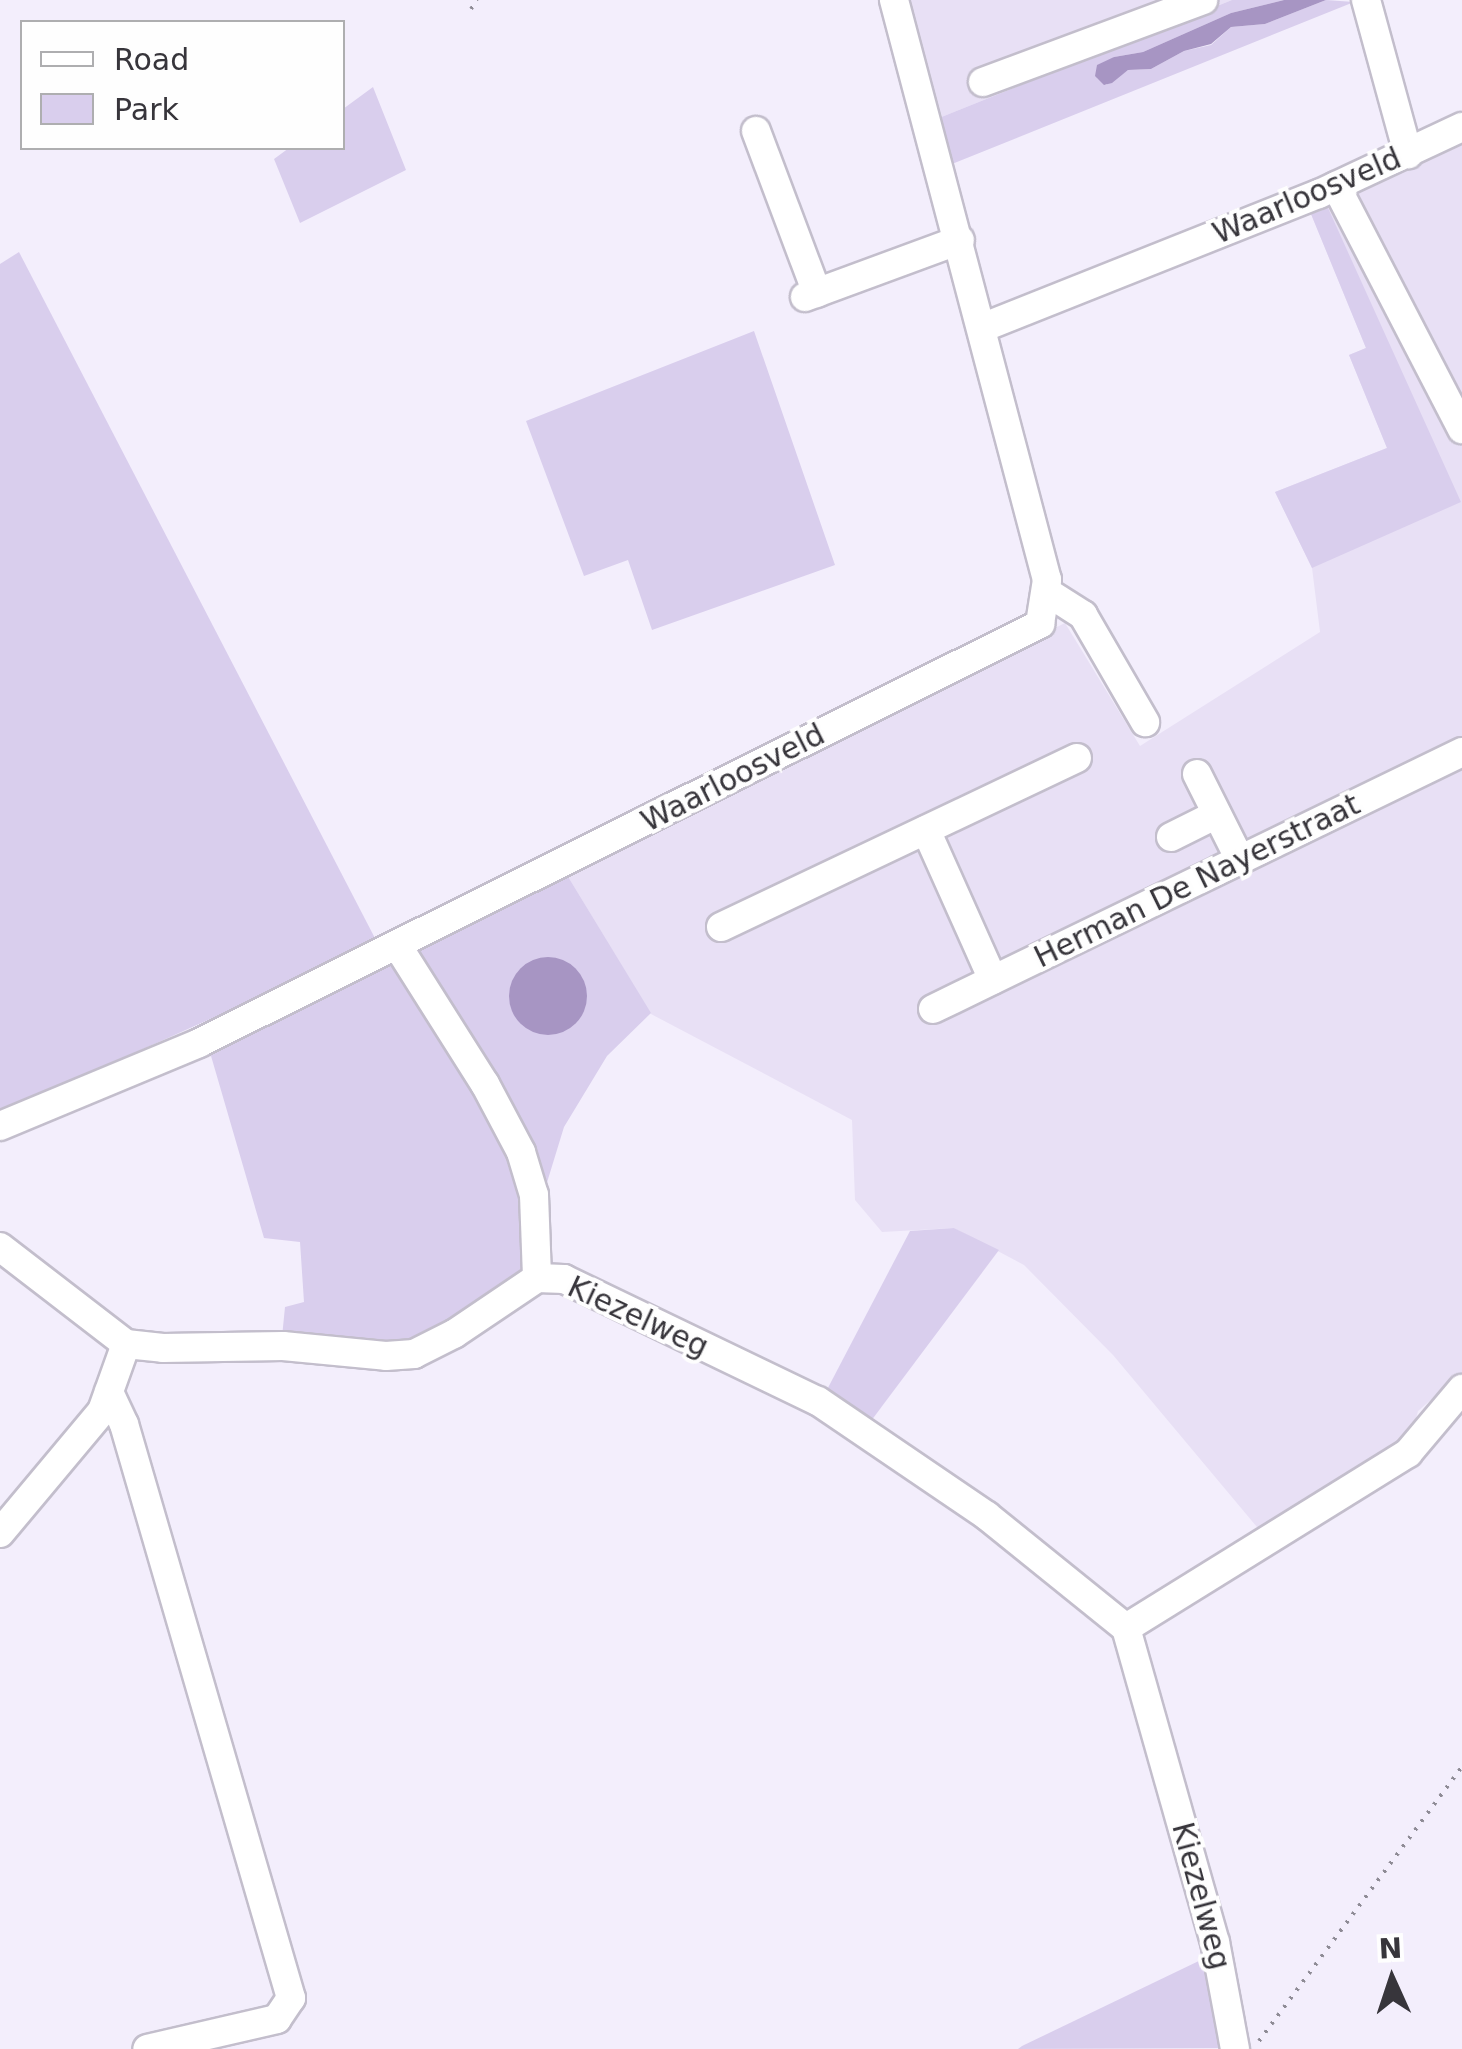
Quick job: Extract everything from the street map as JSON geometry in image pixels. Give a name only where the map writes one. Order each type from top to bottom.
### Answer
[{"type":"street","points":[[894,0],[984,327],[1047,592],[1084,615],[1145,722]]},
{"type":"street","points":[[983,82],[1203,0]]},
{"type":"street","points":[[1366,0],[1408,154]]},
{"type":"street","name":"Waarloosveld","points":[[984,327],[1336,186],[1462,128]]},
{"type":"street","points":[[756,130],[811,295],[960,240]]},
{"type":"street","points":[[1336,186],[1462,429]]},
{"type":"street","name":"Waarloosveld","points":[[0,1126],[199,1043],[1040,624],[1047,592]]},
{"type":"street","name":"Herman De Nayerstraat","points":[[933,1010],[1462,752]]},
{"type":"street","points":[[721,927],[1077,758]]},
{"type":"street","points":[[1197,774],[1240,860]]},
{"type":"street","points":[[1171,837],[1217,814]]},
{"type":"street","points":[[926,830],[994,980]]},
{"type":"street","points":[[397,945],[485,1084],[521,1152],[534,1195],[537,1278]]},
{"type":"street","points":[[0,1247],[126,1344],[102,1412],[0,1533]]},
{"type":"street","name":"Kiezelweg","points":[[126,1344],[414,1354],[454,1334],[537,1278],[564,1279],[818,1401],[987,1516],[1126,1628],[1215,1942],[1235,2049]]},
{"type":"street","points":[[1126,1628],[1408,1452],[1462,1389]]},
{"type":"street","points":[[109,1392],[124,1424],[290,1998],[277,2018],[147,2049]]},
{"type":"path","points":[[471,9],[476,0]]},
{"type":"path","points":[[1253,2049],[1462,1767]]},
{"type":"shaded area","points":[[899,0],[1232,0],[929,122]]},
{"type":"shaded area","points":[[1284,0],[1326,0],[1265,24],[1231,27],[1211,44],[1184,51],[1151,69],[1128,70],[1112,83],[1104,85],[1095,76],[1097,65],[1114,57],[1143,52],[1231,13]]},
{"type":"shaded area","points":[[1462,145],[1462,1373],[1418,1411],[1410,1441],[1262,1533],[1113,1355],[1024,1265],[954,1228],[882,1232],[855,1200],[852,1120],[651,1014],[564,870],[1065,623],[1140,746],[1320,632],[1312,568],[1275,492],[1387,448],[1349,355],[1366,348],[1311,214]]},
{"type":"shaded area","points":[[548,957],[563,960],[575,969],[584,981],[584,1011],[575,1023],[563,1032],[548,1035],[533,1032],[521,1023],[512,1011],[509,996],[512,981],[521,969],[533,960]]},
{"type":"green space","points":[[1232,0],[1284,0],[1231,13],[1143,52],[1114,57],[1097,78],[1106,85],[1128,70],[1151,69],[1184,51],[1211,45],[1231,27],[1265,24],[1326,0],[1354,2],[942,168],[929,122]]},
{"type":"green space","points":[[373,87],[406,170],[300,223],[274,159],[286,150],[345,150],[345,108]]},
{"type":"green space","points":[[1328,208],[1461,502],[1312,568],[1275,492],[1387,448],[1349,355],[1366,348],[1311,214]]},
{"type":"green space","points":[[19,252],[378,944],[0,1113],[0,264]]},
{"type":"green space","points":[[754,331],[835,565],[652,630],[628,560],[584,576],[526,421]]},
{"type":"green space","points":[[564,870],[651,1013],[607,1056],[564,1127],[545,1189],[411,948]]},
{"type":"green space","points":[[393,961],[417,993],[510,1152],[522,1188],[525,1271],[430,1338],[398,1348],[282,1337],[285,1307],[304,1302],[300,1242],[264,1238],[209,1049]]},
{"type":"green space","points":[[954,1228],[999,1250],[865,1429],[819,1405],[910,1231]]},
{"type":"green space","points":[[1205,1958],[1225,2048],[1018,2049],[1022,2046]]}]
